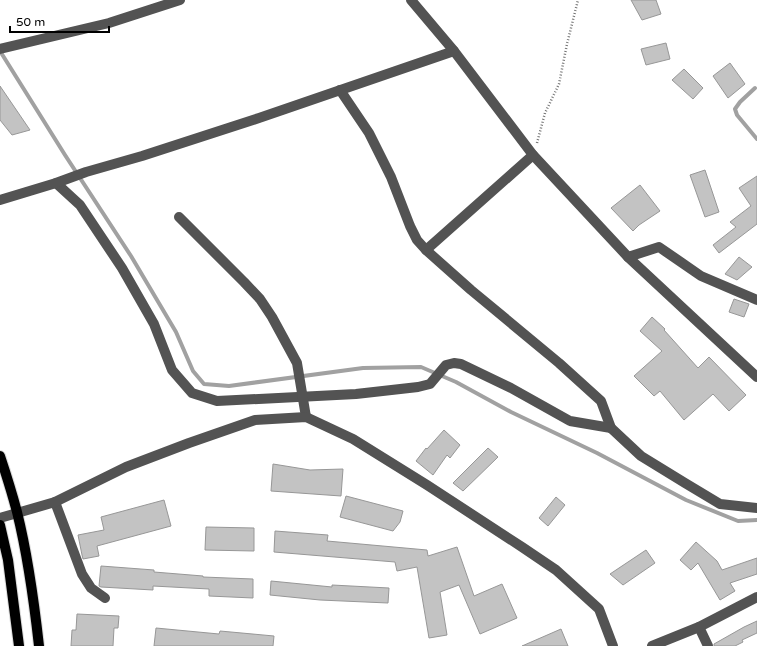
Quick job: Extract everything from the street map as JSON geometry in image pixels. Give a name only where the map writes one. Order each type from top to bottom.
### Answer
[{"type":"main road","points":[[0,456],[17,512],[33,598],[39,646]]},
{"type":"main road","points":[[0,525],[8,560],[19,646]]},
{"type":"street","points":[[4,48],[109,23],[180,0]]},
{"type":"street","points":[[411,0],[454,50],[534,155],[628,256],[757,377]]},
{"type":"street","points":[[0,200],[178,144],[454,50]]},
{"type":"street","points":[[340,90],[369,133],[391,177],[410,226],[417,240],[426,250],[471,290],[559,363],[600,401],[611,428],[642,456],[720,504],[757,508]]},
{"type":"street","points":[[426,250],[534,155]]},
{"type":"street","points":[[56,183],[80,204],[122,268],[154,324],[172,370],[192,393],[218,401],[303,397],[418,387],[430,384],[446,365],[454,363],[461,364],[511,388],[570,421],[611,428]]},
{"type":"street","points":[[179,217],[260,299],[272,316],[297,363],[306,417]]},
{"type":"street","points":[[628,256],[659,247],[701,276],[757,300]]},
{"type":"street","points":[[0,518],[55,502],[126,467],[255,420],[306,417],[353,439],[427,485],[556,570],[599,610],[613,646]]},
{"type":"street","points":[[55,502],[82,574],[91,588],[104,598]]},
{"type":"street","points":[[652,646],[699,627],[757,598]]},
{"type":"street","points":[[699,627],[708,646]]},
{"type":"path","points":[[534,155],[545,113],[559,84],[578,0]]},
{"type":"building","points":[[631,0],[656,0],[661,14],[642,20]]},
{"type":"building","points":[[666,43],[670,59],[646,65],[641,49]]},
{"type":"building","points":[[730,63],[745,84],[728,98],[713,76]]},
{"type":"building","points":[[684,69],[703,88],[693,99],[672,80]]},
{"type":"building","points":[[0,86],[30,130],[12,135],[0,120]]},
{"type":"building","points":[[705,170],[719,212],[705,217],[690,175]]},
{"type":"building","points":[[757,176],[757,224],[719,253],[713,245],[736,227],[730,222],[751,206],[739,188]]},
{"type":"building","points":[[640,185],[660,211],[639,225],[633,231],[611,208]]},
{"type":"building","points":[[739,257],[752,267],[737,280],[725,274]]},
{"type":"building","points":[[734,299],[749,304],[744,317],[729,312]]},
{"type":"building","points":[[652,317],[665,329],[664,330],[698,368],[709,357],[746,395],[729,411],[713,394],[684,420],[660,391],[654,396],[634,376],[662,351],[640,331]]},
{"type":"building","points":[[444,430],[460,445],[450,458],[447,455],[433,475],[416,461],[426,448],[427,449]]},
{"type":"building","points":[[488,448],[498,457],[463,491],[453,483]]},
{"type":"building","points":[[273,464],[310,470],[343,469],[341,496],[271,491]]},
{"type":"building","points":[[346,496],[403,511],[400,522],[393,531],[340,517]]},
{"type":"building","points":[[556,497],[565,505],[548,526],[539,518]]},
{"type":"building","points":[[164,500],[171,526],[97,546],[99,556],[83,559],[78,535],[104,530],[101,517]]},
{"type":"building","points":[[206,527],[254,528],[254,551],[205,550]]},
{"type":"building","points":[[275,531],[328,535],[327,541],[427,550],[428,556],[457,547],[474,596],[502,584],[517,618],[480,634],[459,585],[440,592],[447,635],[429,638],[417,567],[397,571],[395,562],[274,552]]},
{"type":"building","points":[[696,542],[717,561],[722,570],[757,558],[757,574],[730,583],[735,591],[720,600],[698,563],[691,570],[680,560]]},
{"type":"building","points":[[646,550],[655,563],[623,585],[610,574]]},
{"type":"building","points":[[101,566],[154,570],[154,572],[203,577],[253,579],[253,598],[209,596],[209,589],[153,586],[153,590],[101,587],[99,586]]},
{"type":"building","points":[[271,581],[332,587],[332,585],[389,588],[388,603],[320,600],[270,595]]},
{"type":"building","points":[[77,614],[119,616],[118,628],[114,628],[113,646],[71,646],[72,630],[76,630]]},
{"type":"building","points":[[757,621],[757,633],[742,640],[743,642],[735,646],[714,646],[714,644]]},
{"type":"building","points":[[156,628],[219,634],[220,631],[274,636],[273,646],[154,646]]},
{"type":"building","points":[[561,629],[568,646],[522,646]]},
{"type":"waterway","points":[[0,51],[65,155],[131,256],[176,332],[193,371],[204,384],[229,386],[363,368],[421,367],[456,382],[511,412],[597,453],[686,500],[738,521],[757,520]]},
{"type":"waterway","points":[[755,88],[740,102],[735,109],[737,115],[757,139]]}]
